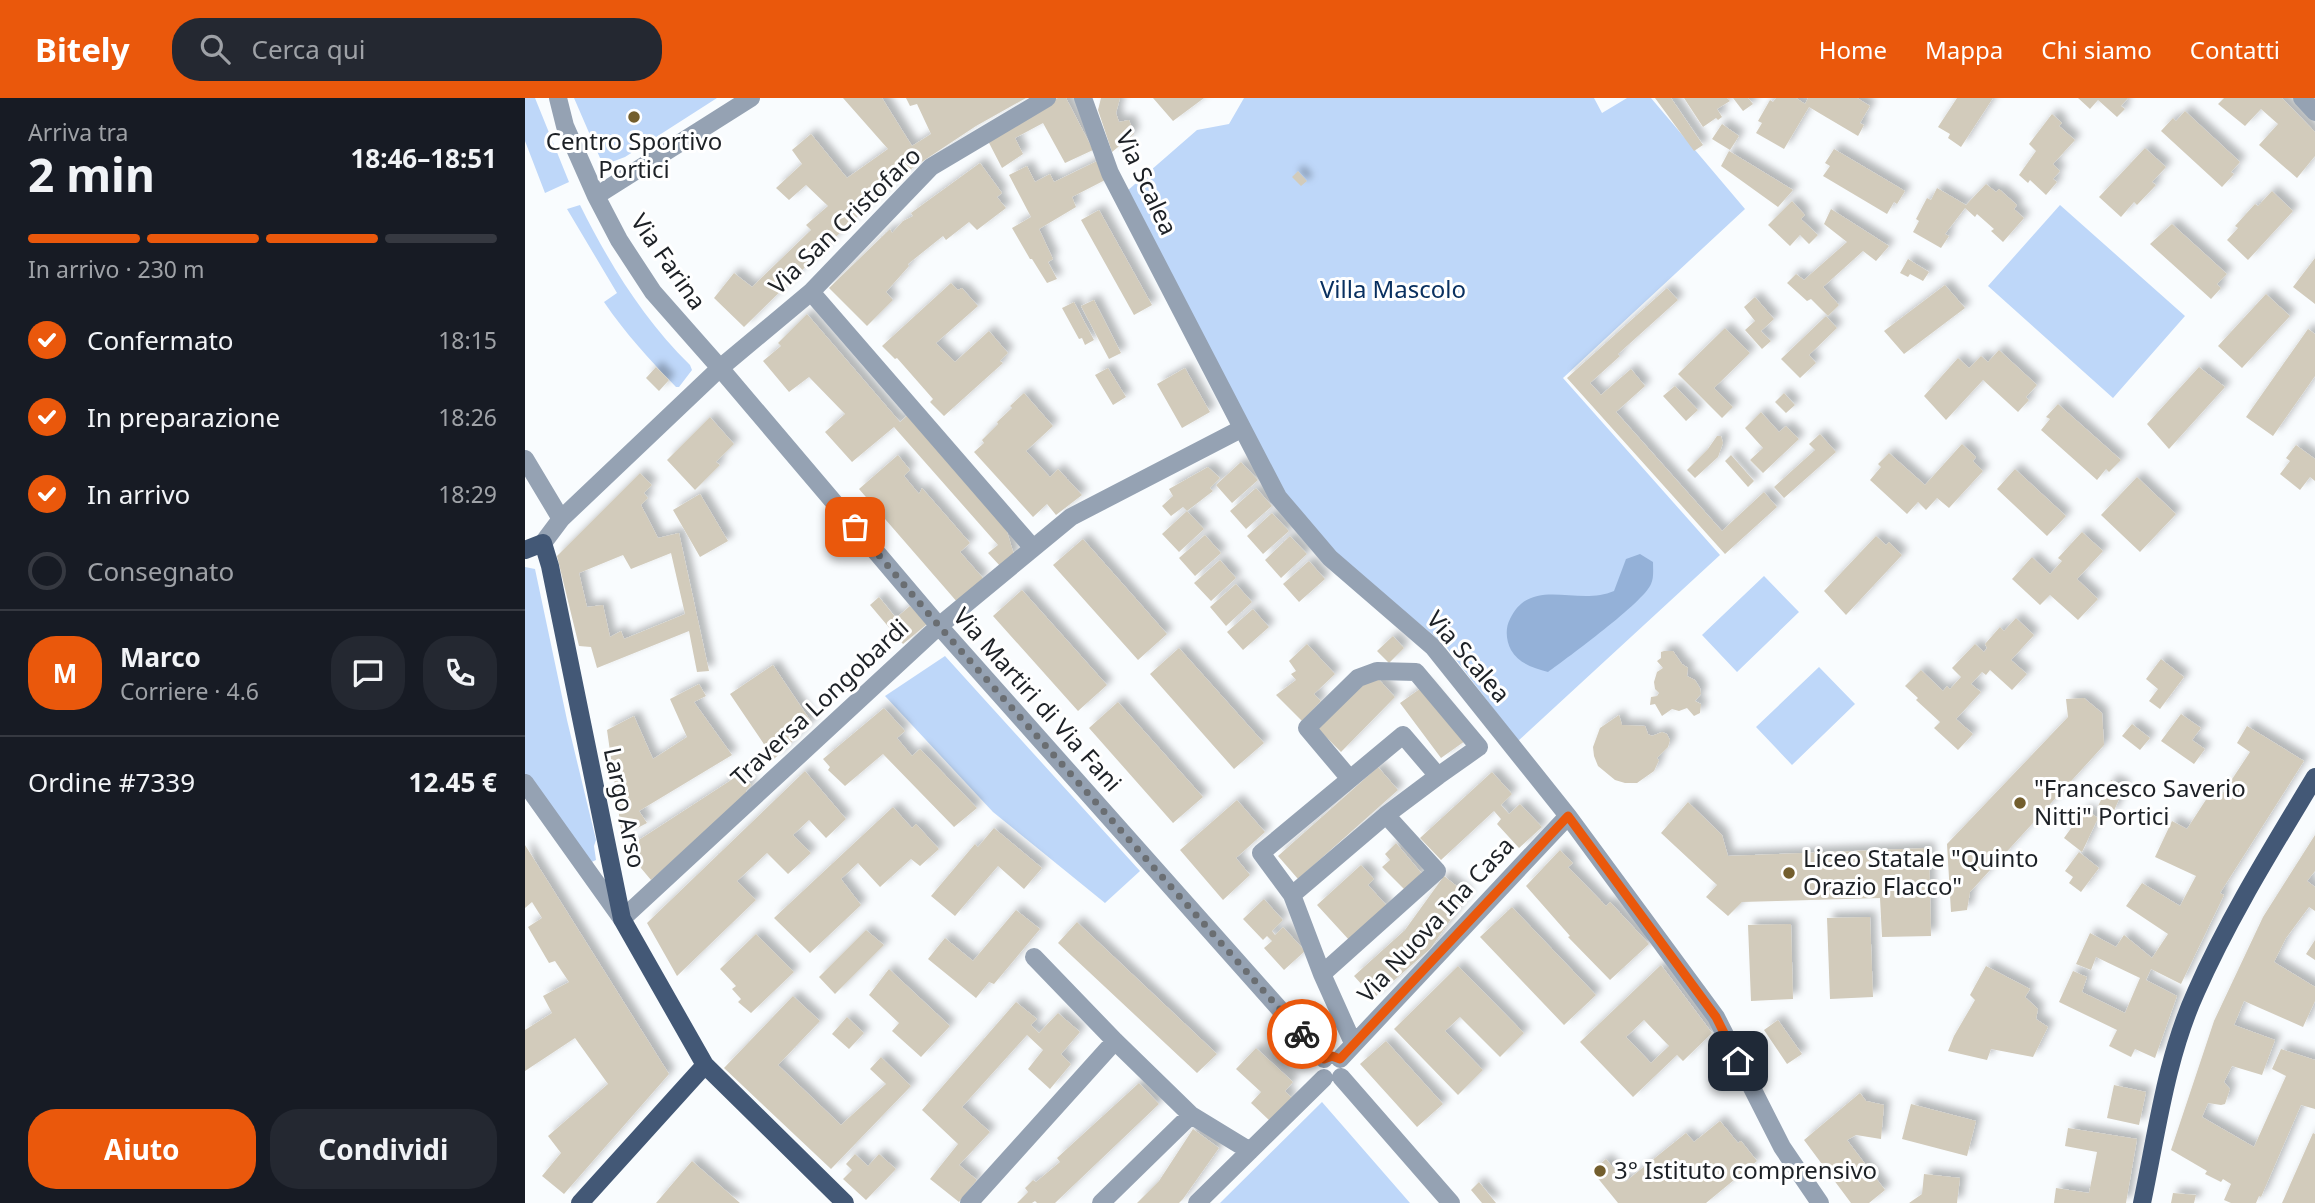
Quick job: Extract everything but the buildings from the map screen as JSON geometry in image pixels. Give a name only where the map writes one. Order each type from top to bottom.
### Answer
[{"type":"main road","points":[[525,550],[543,543]]},
{"type":"main road","name":"Largo Arso","points":[[543,543],[622,919]]},
{"type":"main road","points":[[2142,1203],[2170,1067],[2196,992],[2257,874],[2315,777]]},
{"type":"main road","points":[[622,919],[705,1065],[845,1203]]},
{"type":"main road","points":[[580,1203],[705,1065]]},
{"type":"street","name":"Via Farina","points":[[558,98],[565,126],[619,240],[653,292],[720,368]]},
{"type":"street","points":[[596,196],[751,98]]},
{"type":"street","name":"Via San Cristofaro","points":[[561,519],[720,368],[811,292],[931,167],[1047,98]]},
{"type":"street","name":"Via Scalea","points":[[1083,98],[1110,173],[1278,497],[1330,558],[1433,647],[1568,816],[1716,1017],[1782,1147],[1820,1203]]},
{"type":"street","points":[[2302,98],[2315,112]]},
{"type":"street","points":[[811,292],[1033,548]]},
{"type":"street","name":"Via Martiri di Via Fani","points":[[720,368],[939,626],[1332,1059]]},
{"type":"street","name":"Traversa Longobardi","points":[[622,919],[939,626],[1071,517],[1241,429]]},
{"type":"street","points":[[525,459],[561,519],[543,543]]},
{"type":"street","points":[[1292,895],[1386,816],[1479,747],[1416,672],[1377,671],[1358,678],[1307,728],[1350,779]]},
{"type":"street","points":[[1353,1043],[1322,974],[1292,895],[1261,853],[1403,735],[1439,776]]},
{"type":"street","name":"Largo Arso","points":[[525,783],[622,919]]},
{"type":"street","points":[[1322,974],[1437,872],[1386,816]]},
{"type":"street","name":"Via Nuova Ina Casa","points":[[1332,1059],[1353,1043],[1568,816]]},
{"type":"street","points":[[1034,957],[1191,1115],[1250,1151]]},
{"type":"street","points":[[969,1203],[1115,1041]]},
{"type":"street","points":[[1197,1203],[1250,1151],[1344,1067],[1332,1059]]},
{"type":"street","points":[[1333,1078],[1451,1203]]},
{"type":"street","points":[[1101,1203],[1191,1115]]},
{"type":"green space","points":[[525,98],[535,98],[569,182],[545,193],[525,141]]},
{"type":"green space","name":"Centro Sportivo Portici","points":[[574,98],[717,98],[625,157],[609,163],[600,158]]},
{"type":"green space","name":"Villa Mascolo","points":[[1244,98],[1594,98],[1602,113],[1627,98],[1651,98],[1745,209],[1563,378],[1720,555],[1518,741],[1444,644],[1353,569],[1302,517],[1281,490],[1127,191],[1197,130],[1229,124]]},
{"type":"green space","points":[[580,205],[628,290],[657,329],[690,365],[692,370],[679,387],[676,387],[638,346],[604,302],[617,293],[567,209]]},
{"type":"green space","points":[[2060,205],[2185,316],[2113,398],[1988,286]]},
{"type":"green space","points":[[525,567],[535,569],[596,840],[596,860],[585,865],[525,774]]},
{"type":"green space","points":[[1764,576],[1799,612],[1737,672],[1702,635]]},
{"type":"green space","points":[[945,656],[1140,871],[1105,903],[993,812],[885,696]]},
{"type":"green space","points":[[1819,667],[1855,704],[1792,765],[1756,727]]},
{"type":"green space","points":[[1322,1102],[1410,1203],[1220,1203]]},
{"type":"shaded area","points":[[1640,554],[1653,562],[1651,584],[1635,603],[1604,630],[1548,672],[1527,665],[1514,655],[1508,643],[1507,630],[1510,619],[1519,606],[1530,598],[1542,595],[1585,596],[1614,591],[1626,559]]},
{"type":"way so far","points":[[855,527],[939,626],[1302,1034]]},
{"type":"place","name":"Centro Sportivo Portici","points":[[634,117]]},
{"type":"place","name":"\"Francesco Saverio Nitti\" Portici","points":[[2020,803]]},
{"type":"place","name":"Liceo Statale \"Quinto Orazio Flacco\"","points":[[1789,873]]},
{"type":"place","name":"3° Istituto comprensivo","points":[[1600,1171]]},
{"type":"route","points":[[1302,1034],[1324,1059],[1328,1056],[1340,1059],[1568,816],[1716,1017],[1738,1061]]}]
